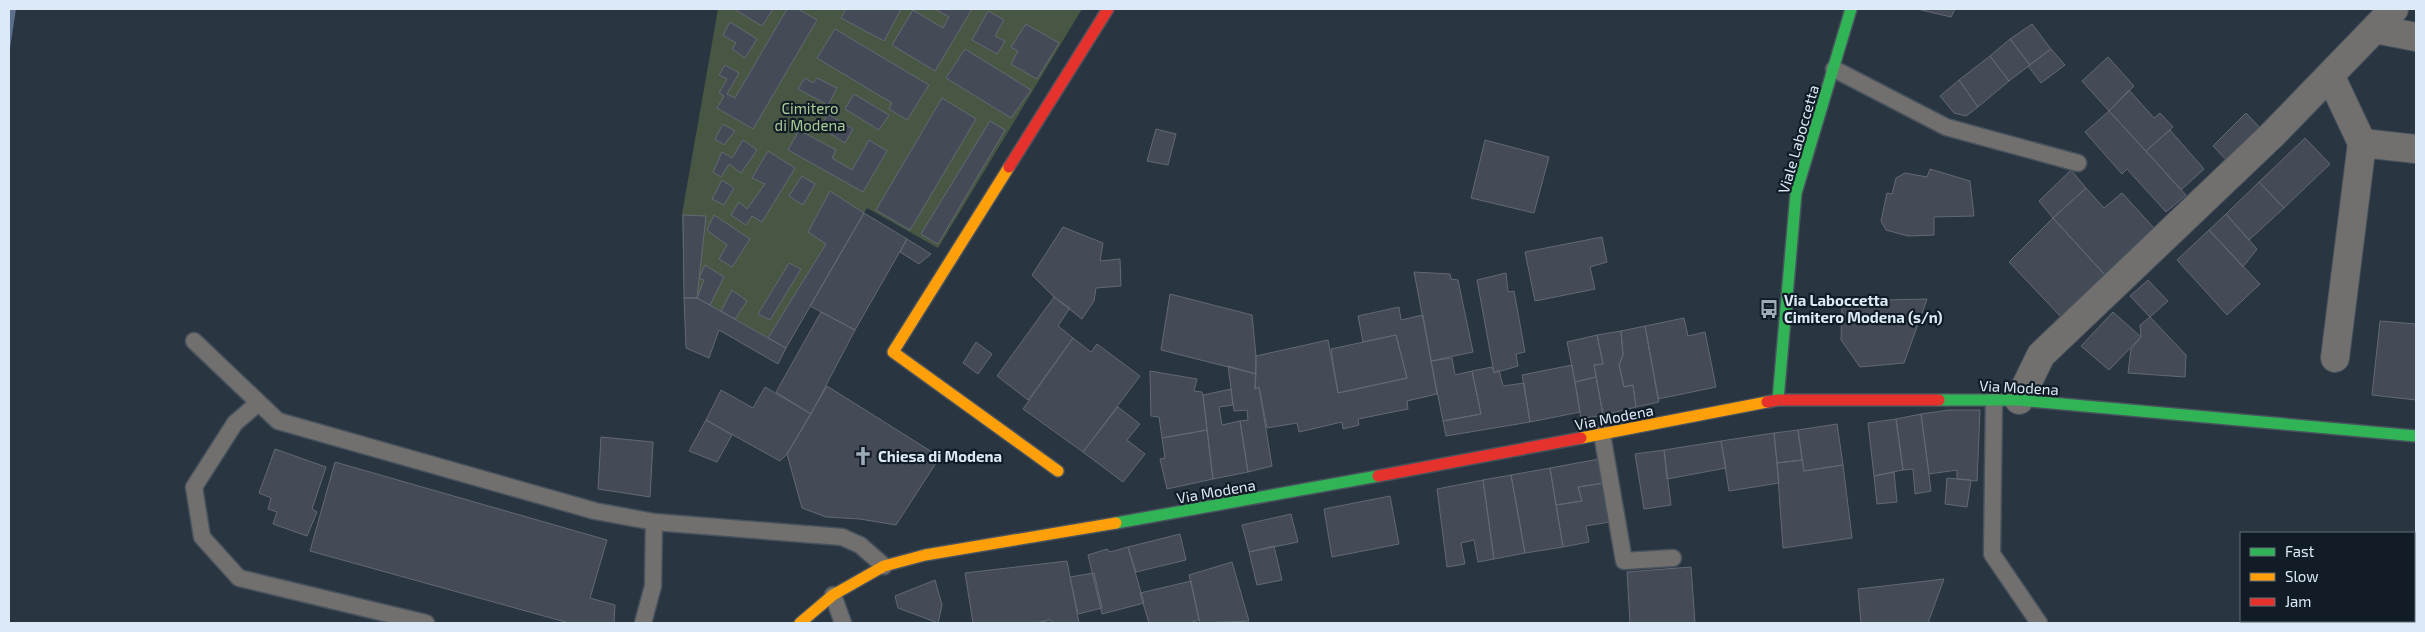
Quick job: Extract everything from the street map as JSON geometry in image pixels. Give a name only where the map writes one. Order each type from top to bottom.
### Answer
[{"type":"main road","points":[[1058,471],[893,352],[1108,9]]},
{"type":"main road","name":"Viale Laboccetta","points":[[1778,400],[1796,193],[1852,9]]},
{"type":"main road","name":"Via Modena","points":[[800,623],[833,595],[884,566],[925,555],[1228,505],[1778,400],[2006,400],[2416,436]]},
{"type":"street","points":[[2006,400],[2040,354],[2273,134],[2394,9]]},
{"type":"street","points":[[2375,28],[2416,37]]},
{"type":"street","points":[[2330,75],[2362,144],[2335,358]]},
{"type":"street","points":[[2362,144],[2416,149]]},
{"type":"lane","points":[[1834,69],[1946,127],[2078,163]]},
{"type":"lane","points":[[194,341],[257,404],[278,421],[595,511],[654,522],[842,537],[860,545],[884,566]]},
{"type":"lane","points":[[2006,400],[1992,554],[2039,623]]},
{"type":"lane","points":[[257,404],[235,423],[194,488],[202,537],[239,578],[426,623]]},
{"type":"lane","points":[[1602,434],[1624,561],[1673,558]]},
{"type":"lane","points":[[643,623],[653,586],[654,522]]},
{"type":"lane","points":[[833,595],[843,623]]},
{"type":"green space","name":"Cimitero di Modena","points":[[718,9],[1082,9],[938,248],[867,208],[786,348],[684,291],[682,214]]},
{"type":"water","points":[[9,9],[16,9],[9,55]]},
{"type":"building","points":[[734,9],[773,9],[762,26]]},
{"type":"building","points":[[787,9],[798,9],[817,20],[753,129],[717,108],[724,96],[719,93],[727,79],[719,75],[725,65],[739,73],[727,94],[735,98]]},
{"type":"building","points":[[846,9],[901,9],[884,41],[841,18]]},
{"type":"building","points":[[935,9],[972,9],[935,71],[892,45],[913,10],[943,28],[949,17]]},
{"type":"building","points":[[1917,9],[1955,9],[1951,17]]},
{"type":"building","points":[[988,11],[1004,20],[995,36],[1005,41],[997,54],[972,40]]},
{"type":"building","points":[[730,22],[757,39],[745,58],[732,49],[736,43],[723,35]]},
{"type":"building","points":[[1026,24],[1059,43],[1037,79],[1011,64],[1018,51],[1011,47]]},
{"type":"building","points":[[2032,24],[2051,49],[2030,65],[2010,39]]},
{"type":"building","points":[[835,29],[929,85],[907,120],[889,109],[892,103],[817,58]]},
{"type":"building","points":[[2010,39],[2030,65],[2009,81],[1990,56]]},
{"type":"building","points":[[965,49],[1031,90],[1011,118],[946,78]]},
{"type":"building","points":[[2051,49],[2065,65],[2041,83],[2028,66]]},
{"type":"building","points":[[1990,56],[2009,81],[1978,107],[1959,80]]},
{"type":"building","points":[[2108,57],[2134,86],[2109,111],[2082,81]]},
{"type":"building","points":[[805,78],[813,83],[817,78],[837,88],[828,105],[798,89]]},
{"type":"building","points":[[1959,80],[1978,107],[1966,116],[1954,113],[1940,96]]},
{"type":"building","points":[[2129,90],[2154,118],[2160,113],[2173,127],[2146,151],[2109,111]]},
{"type":"building","points":[[854,94],[889,115],[879,130],[845,109]]},
{"type":"building","points":[[942,98],[976,119],[910,230],[876,210]]},
{"type":"building","points":[[2109,111],[2186,195],[2166,212],[2127,169],[2122,174],[2085,132]]},
{"type":"building","points":[[2246,113],[2263,131],[2229,163],[2213,146]]},
{"type":"building","points":[[828,114],[853,129],[845,143],[820,127]]},
{"type":"building","points":[[990,121],[1005,130],[938,244],[921,234]]},
{"type":"building","points":[[723,124],[735,131],[724,145],[715,139]]},
{"type":"building","points":[[1156,129],[1176,134],[1168,165],[1147,161]]},
{"type":"building","points":[[799,130],[836,150],[832,158],[852,170],[869,140],[887,151],[863,192],[788,150]]},
{"type":"building","points":[[2170,130],[2204,169],[2181,190],[2146,151]]},
{"type":"building","points":[[2305,138],[2330,164],[2284,208],[2259,182]]},
{"type":"building","points":[[743,140],[757,150],[741,173],[729,164],[721,177],[713,172],[722,152],[732,158]]},
{"type":"building","points":[[1485,140],[1549,157],[1534,213],[1471,198]]},
{"type":"building","points":[[768,151],[795,168],[762,222],[752,216],[746,225],[731,215],[739,202],[747,209],[765,184],[752,178]]},
{"type":"building","points":[[1930,169],[1970,181],[1974,216],[1934,217],[1934,235],[1908,236],[1886,230],[1881,221],[1887,193],[1892,194],[1896,178],[1905,173],[1927,177]]},
{"type":"building","points":[[2071,170],[2086,188],[2053,218],[2039,201]]},
{"type":"building","points":[[802,176],[815,184],[803,205],[789,196]]},
{"type":"building","points":[[722,180],[734,188],[724,205],[712,199]]},
{"type":"building","points":[[2259,182],[2284,208],[2249,240],[2226,214]]},
{"type":"building","points":[[2086,188],[2104,208],[2122,193],[2154,228],[2105,275],[2053,218]]},
{"type":"building","points":[[830,191],[864,213],[786,348],[768,338],[826,244],[808,232]]},
{"type":"building","points":[[864,213],[907,239],[855,330],[810,306]]},
{"type":"building","points":[[2226,214],[2257,249],[2243,267],[2209,230]]},
{"type":"building","points":[[683,215],[706,216],[697,298],[684,298]]},
{"type":"building","points":[[714,215],[750,239],[732,267],[719,259],[727,245],[707,230]]},
{"type":"building","points":[[2053,218],[2105,275],[2061,317],[2009,262]]},
{"type":"building","points":[[1063,227],[1103,243],[1100,261],[1120,259],[1121,286],[1096,288],[1094,301],[1082,319],[1054,297],[1032,275]]},
{"type":"building","points":[[2209,230],[2260,284],[2227,315],[2177,260]]},
{"type":"building","points":[[1602,237],[1607,262],[1590,267],[1595,289],[1535,301],[1525,252]]},
{"type":"building","points":[[907,239],[931,254],[919,264],[900,252]]},
{"type":"building","points":[[789,263],[801,269],[770,320],[758,314]]},
{"type":"building","points":[[705,265],[724,277],[710,305],[697,298],[704,280],[699,278]]},
{"type":"building","points":[[1414,272],[1450,274],[1451,279],[1458,280],[1473,352],[1431,361]]},
{"type":"building","points":[[1506,273],[1508,292],[1514,291],[1525,352],[1516,354],[1518,366],[1494,373],[1477,280]]},
{"type":"building","points":[[2148,280],[2168,301],[2150,317],[2130,296]]},
{"type":"building","points":[[732,290],[747,301],[735,319],[721,311]]},
{"type":"building","points":[[1170,294],[1252,315],[1256,374],[1161,350]]},
{"type":"building","points":[[1054,297],[1070,308],[1058,326],[1073,338],[1028,400],[997,376]]},
{"type":"building","points":[[684,298],[697,298],[786,348],[778,364],[719,330],[709,358],[686,348]]},
{"type":"building","points":[[1927,299],[1904,363],[1860,367],[1841,340],[1842,301]]},
{"type":"building","points":[[1399,307],[1401,320],[1423,315],[1437,394],[1407,401],[1408,409],[1358,419],[1359,425],[1343,429],[1342,422],[1299,432],[1297,423],[1267,428],[1259,387],[1255,389],[1256,356],[1328,340],[1338,393],[1407,378],[1396,335],[1363,342],[1358,316]]},
{"type":"building","points":[[821,312],[855,330],[811,414],[776,392]]},
{"type":"building","points":[[2113,312],[2141,337],[2109,370],[2081,346]]},
{"type":"building","points":[[2150,317],[2186,355],[2185,377],[2128,373],[2131,349],[2141,337],[2140,325]]},
{"type":"building","points":[[1684,318],[1688,336],[1705,332],[1716,387],[1658,399],[1645,326]]},
{"type":"building","points":[[2380,321],[2416,324],[2416,400],[2372,395]]},
{"type":"building","points":[[1645,326],[1659,402],[1636,407],[1633,385],[1624,387],[1619,365],[1623,355],[1621,331]]},
{"type":"building","points":[[1621,331],[1623,355],[1619,365],[1624,387],[1633,385],[1636,407],[1603,415],[1594,365],[1603,364],[1597,335]]},
{"type":"building","points":[[1396,335],[1407,378],[1338,393],[1331,349]]},
{"type":"building","points":[[1597,335],[1603,364],[1594,365],[1596,377],[1575,382],[1567,342]]},
{"type":"building","points":[[1073,338],[1091,352],[1097,344],[1140,376],[1083,452],[1023,409]]},
{"type":"building","points":[[976,342],[992,354],[978,374],[963,363]]},
{"type":"building","points":[[1452,358],[1455,375],[1472,371],[1481,414],[1443,421],[1431,361]]},
{"type":"building","points":[[1572,365],[1580,412],[1530,422],[1522,375]]},
{"type":"building","points":[[1228,366],[1256,374],[1255,389],[1259,387],[1272,466],[1248,472],[1240,421],[1248,420],[1247,410],[1234,411]]},
{"type":"building","points":[[1492,367],[1494,373],[1499,370],[1503,386],[1524,383],[1530,422],[1446,436],[1443,421],[1481,414],[1472,371]]},
{"type":"building","points":[[1150,371],[1197,379],[1194,391],[1202,392],[1203,395],[1207,430],[1162,438],[1159,417],[1151,416]]},
{"type":"building","points":[[1596,377],[1603,415],[1581,419],[1575,382]]},
{"type":"building","name":"Chiesa di Modena","points":[[827,386],[940,457],[896,525],[860,519],[826,517],[802,508],[787,454]]},
{"type":"building","points":[[765,387],[811,414],[787,454],[780,461],[706,420],[721,390],[753,408]]},
{"type":"building","points":[[1231,389],[1233,405],[1219,407],[1222,425],[1240,421],[1248,472],[1213,479],[1203,395]]},
{"type":"building","points":[[1118,407],[1140,424],[1127,440],[1145,454],[1123,482],[1083,452]]},
{"type":"building","points":[[1949,410],[1980,410],[1977,481],[1957,479],[1957,470],[1929,474],[1921,414]]},
{"type":"building","points":[[1921,414],[1931,491],[1915,494],[1913,469],[1903,470],[1896,419]]},
{"type":"building","points":[[1896,419],[1903,470],[1874,476],[1868,423]]},
{"type":"building","points":[[706,420],[732,435],[717,462],[689,451]]},
{"type":"building","points":[[1837,424],[1843,465],[1804,471],[1798,430]]},
{"type":"building","points":[[1207,430],[1213,479],[1167,489],[1160,459],[1165,458],[1162,438]]},
{"type":"building","points":[[1798,430],[1802,460],[1777,463],[1774,433]]},
{"type":"building","points":[[1774,433],[1779,483],[1729,491],[1721,441]]},
{"type":"building","points":[[601,437],[653,442],[650,497],[598,489]]},
{"type":"building","points":[[1721,441],[1726,468],[1667,479],[1664,450]]},
{"type":"building","points":[[275,449],[326,467],[312,509],[317,512],[307,536],[273,524],[277,512],[268,509],[271,498],[259,493]]},
{"type":"building","points":[[1664,450],[1671,505],[1644,509],[1635,454]]},
{"type":"building","points":[[1599,459],[1604,483],[1578,487],[1582,501],[1556,505],[1550,468]]},
{"type":"building","points":[[1802,460],[1804,471],[1843,465],[1852,538],[1783,548],[1777,463]]},
{"type":"building","points":[[335,462],[607,540],[590,598],[615,605],[614,623],[569,623],[310,551]]},
{"type":"building","points":[[1550,468],[1563,547],[1525,553],[1511,475]]},
{"type":"building","points":[[1894,472],[1897,502],[1877,504],[1874,476]]},
{"type":"building","points":[[1511,475],[1525,553],[1494,559],[1483,480]]},
{"type":"building","points":[[1947,478],[1971,480],[1967,507],[1945,504]]},
{"type":"building","points":[[1483,480],[1494,559],[1478,562],[1474,540],[1461,543],[1465,564],[1447,567],[1437,489]]},
{"type":"building","points":[[1604,483],[1610,522],[1586,526],[1589,542],[1563,547],[1556,505],[1582,501],[1578,487]]},
{"type":"building","points":[[1390,496],[1399,544],[1332,557],[1324,509]]},
{"type":"building","points":[[1291,514],[1298,542],[1249,552],[1242,525]]},
{"type":"building","points":[[1180,534],[1186,560],[1136,572],[1128,547]]},
{"type":"building","points":[[1274,546],[1282,580],[1257,585],[1249,552]]},
{"type":"building","points":[[1128,547],[1144,603],[1102,614],[1088,555],[1107,549],[1110,552]]},
{"type":"building","points":[[1067,561],[1079,623],[1052,623],[1051,620],[1035,623],[973,623],[965,573]]},
{"type":"building","points":[[1232,562],[1249,621],[1200,623],[1189,575]]},
{"type":"building","points":[[1691,567],[1695,623],[1630,623],[1627,572]]},
{"type":"building","points":[[1094,573],[1102,608],[1078,614],[1070,577]]},
{"type":"building","points":[[1944,579],[1928,623],[1861,623],[1858,589]]},
{"type":"building","points":[[935,580],[942,605],[938,623],[898,608],[895,596]]},
{"type":"building","points":[[1191,581],[1199,620],[1189,623],[1149,623],[1140,593]]},
{"type":"traffic: fast","points":[[1778,400],[1796,193],[1851,9]]},
{"type":"traffic: fast","points":[[1939,400],[2019,400],[2416,436]]},
{"type":"traffic: fast","points":[[1116,523],[1378,476]]},
{"type":"traffic: slow","points":[[1009,167],[893,352],[1058,471]]},
{"type":"traffic: slow","points":[[1581,438],[1767,402]]},
{"type":"traffic: slow","points":[[833,595],[884,566],[925,555],[1116,523]]},
{"type":"traffic: slow","points":[[800,623],[833,595]]},
{"type":"traffic: jam","points":[[1009,167],[1108,9]]},
{"type":"traffic: jam","points":[[1767,402],[1778,400],[1939,400]]},
{"type":"traffic: jam","points":[[1378,476],[1581,438]]},
{"type":"place","name":"Via Laboccetta Cimitero Modena (s/n)","points":[[1769,309]]},
{"type":"place","name":"Chiesa di Modena","points":[[863,456]]}]
